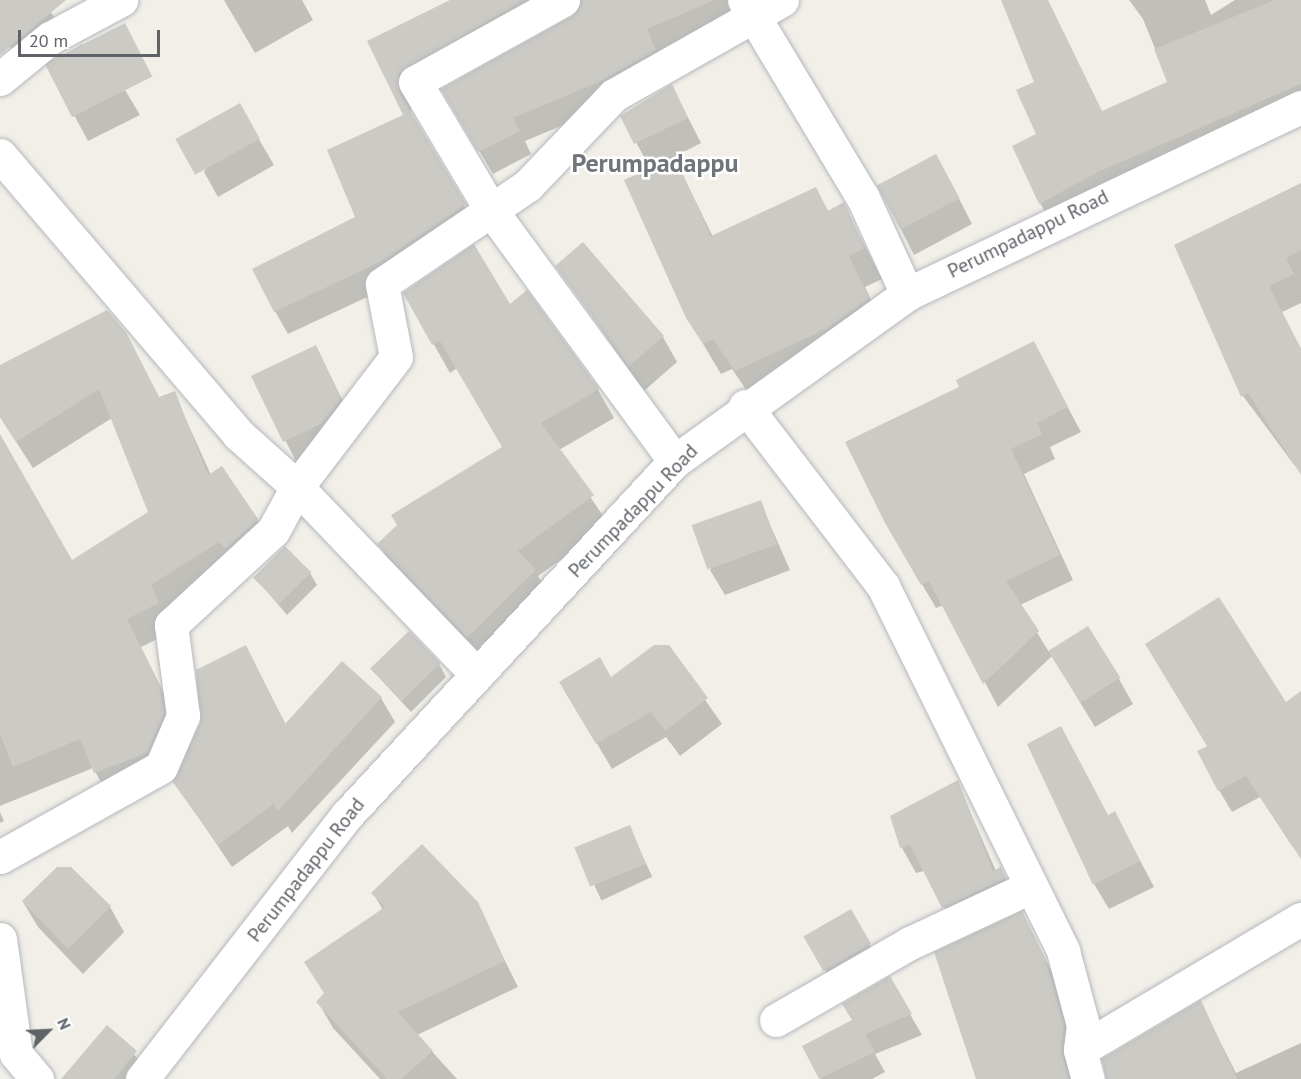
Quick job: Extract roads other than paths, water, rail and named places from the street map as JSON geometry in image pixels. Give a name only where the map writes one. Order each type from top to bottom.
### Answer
[{"type":"street","points":[[0,79],[50,38],[121,0]]},
{"type":"street","points":[[563,0],[415,82],[491,210],[675,461]]},
{"type":"street","points":[[0,857],[161,767],[183,716],[171,625],[273,531],[297,487],[396,357],[382,284],[528,185],[614,95],[748,8],[782,0]]},
{"type":"street","points":[[748,8],[863,198],[907,294]]},
{"type":"street","name":"Perumpadappu Road","points":[[142,1079],[347,815],[675,461],[745,406],[907,294],[1301,106]]},
{"type":"street","points":[[0,155],[238,434],[297,487],[477,675]]},
{"type":"street","points":[[745,406],[883,586],[1062,951],[1083,1025],[1084,1065]]},
{"type":"street","points":[[776,1020],[910,943],[1030,887]]},
{"type":"street","points":[[1084,1065],[1301,919]]},
{"type":"street","points":[[0,939],[16,1054],[38,1079]]},
{"type":"district","name":"Perumpadappu","points":[[655,163]]}]
